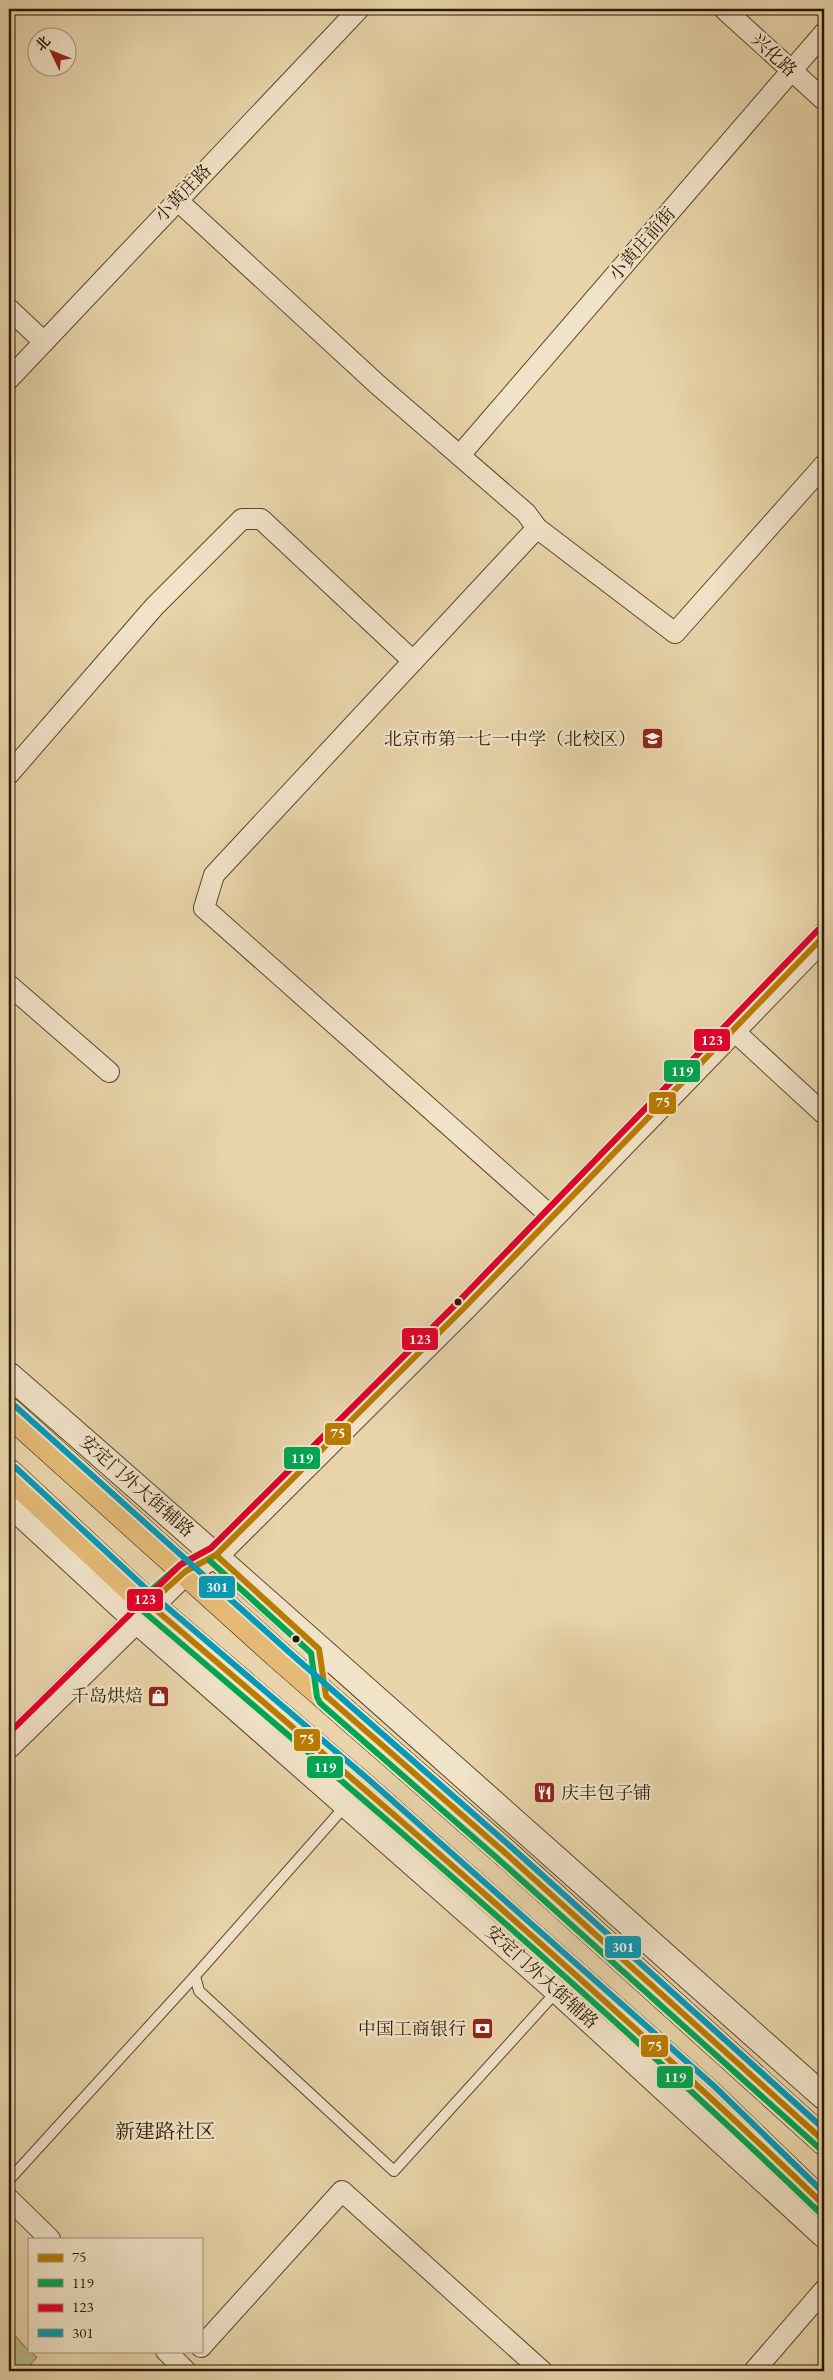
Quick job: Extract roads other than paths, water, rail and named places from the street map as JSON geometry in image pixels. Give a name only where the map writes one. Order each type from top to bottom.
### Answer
[{"type":"main road","points":[[9,1412],[326,1696],[503,1851],[824,2141]]},
{"type":"main road","points":[[9,1473],[142,1612],[355,1795],[565,1982],[708,2093],[824,2205]]},
{"type":"street","name":"小黄庄路","points":[[9,379],[176,200],[359,9]]},
{"type":"street","name":"兴化路","points":[[724,9],[824,100]]},
{"type":"street","name":"小黄庄前街","points":[[460,455],[824,33]]},
{"type":"street","points":[[176,200],[378,385],[526,512],[537,528],[675,633],[824,465]]},
{"type":"street","points":[[9,309],[44,342]]},
{"type":"street","points":[[9,774],[154,607],[242,519],[261,519],[413,661]]},
{"type":"street","points":[[537,528],[214,875],[204,908],[552,1217]]},
{"type":"street","points":[[9,1745],[142,1612],[186,1571],[216,1555],[437,1335],[824,936]]},
{"type":"street","points":[[9,985],[109,1072]]},
{"type":"street","points":[[734,1030],[824,1114]]},
{"type":"street","name":"安定门外大街辅路","points":[[9,1375],[216,1555],[319,1649],[824,2096]]},
{"type":"street","points":[[9,1503],[142,1612]]},
{"type":"street","points":[[319,1649],[326,1696]]},
{"type":"street","name":"安定门外大街辅路","points":[[565,1982],[824,2235]]},
{"type":"street","points":[[202,2346],[342,2191],[542,2371]]},
{"type":"street","points":[[9,2199],[49,2238]]},
{"type":"street","points":[[754,2371],[824,2290]]},
{"type":"street","points":[[167,2352],[184,2369],[196,2352]]},
{"type":"lane","points":[[9,2180],[195,1976],[355,1795]]},
{"type":"lane","points":[[195,1976],[199,1991],[394,2171],[565,1982]]},
{"type":"place","name":"北京市第一七一中学（北校区）","points":[[652,739]]},
{"type":"place","name":"千岛烘焙","points":[[159,1696]]},
{"type":"place","name":"庆丰包子铺","points":[[545,1793]]},
{"type":"place","name":"中国工商银行","points":[[482,2029]]},
{"type":"district","name":"新建路社区","points":[[165,2131]]}]
